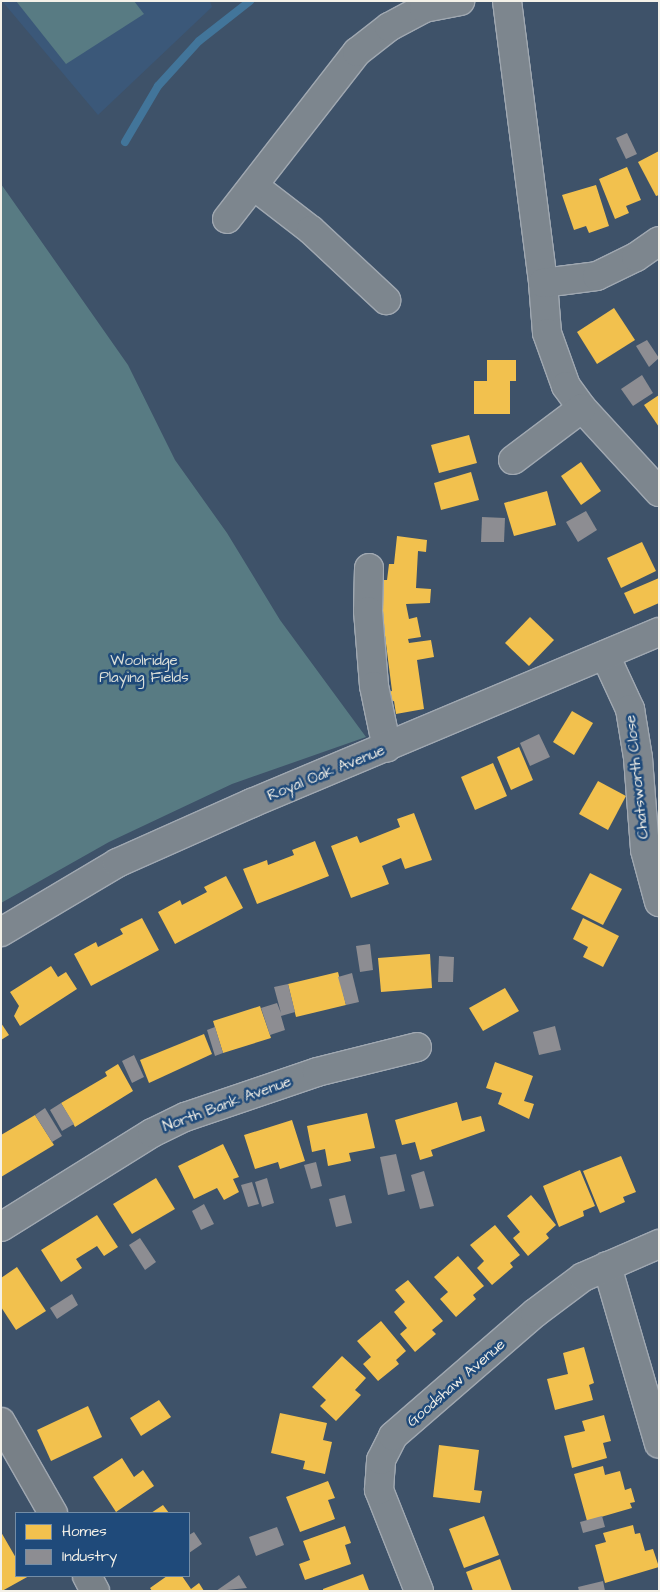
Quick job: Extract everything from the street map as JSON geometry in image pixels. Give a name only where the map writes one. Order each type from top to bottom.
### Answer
[{"type":"main road","points":[[1,1422],[52,1512]]},
{"type":"main road","points":[[88,1577],[95,1591]]},
{"type":"street","points":[[227,219],[357,52],[389,27],[424,8],[460,1]]},
{"type":"street","points":[[507,1],[544,283],[547,333],[566,386],[582,408],[659,492]]},
{"type":"street","points":[[254,186],[311,230],[386,300]]},
{"type":"street","points":[[544,283],[597,276],[636,257],[659,241]]},
{"type":"street","points":[[513,460],[582,408]]},
{"type":"street","points":[[369,568],[368,611],[374,686],[387,748]]},
{"type":"street","name":"Royal Oak Avenue","points":[[1,932],[117,864],[252,803],[387,748],[659,632]]},
{"type":"street","name":"Chatsworth Close","points":[[605,655],[630,708],[638,758],[645,850],[659,902]]},
{"type":"street","name":"North Bank Avenue","points":[[1,1227],[152,1133],[186,1116],[317,1072],[417,1048]]},
{"type":"street","name":"Goodshaw Avenue","points":[[419,1591],[379,1490],[381,1460],[393,1436],[535,1313],[583,1277],[659,1244]]},
{"type":"street","points":[[607,1266],[659,1444]]},
{"type":"shaded area","points":[[2,1],[210,1],[212,7],[98,115]]},
{"type":"green space","points":[[16,1],[134,1],[144,14],[66,64]]},
{"type":"green space","name":"Woolridge Playing Fields","points":[[1,184],[128,365],[175,460],[227,533],[280,620],[366,737],[232,784],[109,842],[1,903]]},
{"type":"building: Homes","points":[[659,151],[659,195],[656,196],[638,162]]},
{"type":"building: Homes","points":[[627,167],[641,200],[626,206],[629,213],[615,219],[599,179]]},
{"type":"building: Homes","points":[[596,185],[609,226],[589,233],[586,226],[574,230],[562,195]]},
{"type":"building: Homes","points":[[614,308],[635,340],[597,364],[577,332]]},
{"type":"building: Homes","points":[[487,360],[516,360],[516,381],[510,381],[510,414],[474,414],[474,381],[487,381]]},
{"type":"building: Homes","points":[[659,395],[659,427],[644,405]]},
{"type":"building: Homes","points":[[469,435],[477,463],[439,473],[431,445]]},
{"type":"building: Homes","points":[[581,462],[601,491],[581,505],[561,476]]},
{"type":"building: Homes","points":[[471,472],[479,500],[441,510],[434,483]]},
{"type":"building: Homes","points":[[547,491],[556,525],[514,536],[504,503]]},
{"type":"building: Homes","points":[[397,536],[427,540],[426,552],[418,551],[416,588],[431,589],[430,603],[406,604],[409,619],[417,617],[421,637],[408,639],[409,643],[431,640],[434,657],[417,660],[424,709],[396,714],[394,701],[387,702],[385,692],[392,691],[381,604],[382,580],[387,580],[389,564],[394,564]]},
{"type":"building: Homes","points":[[642,542],[656,571],[621,588],[607,558]]},
{"type":"building: Homes","points":[[659,578],[659,603],[634,614],[624,593]]},
{"type":"building: Homes","points":[[530,617],[554,640],[529,666],[505,643]]},
{"type":"building: Homes","points":[[572,711],[593,723],[574,755],[553,742]]},
{"type":"building: Homes","points":[[519,747],[533,780],[511,790],[497,757]]},
{"type":"building: Homes","points":[[493,763],[507,796],[475,810],[461,777]]},
{"type":"building: Homes","points":[[598,781],[626,796],[608,830],[579,814]]},
{"type":"building: Homes","points":[[414,813],[432,860],[405,869],[401,858],[382,866],[389,884],[351,898],[331,846],[357,836],[360,843],[400,827],[397,819]]},
{"type":"building: Homes","points":[[315,841],[329,876],[257,904],[243,869],[267,860],[268,865],[294,855],[292,850]]},
{"type":"building: Homes","points":[[590,873],[622,889],[603,925],[571,909]]},
{"type":"building: Homes","points":[[226,876],[243,908],[175,944],[158,912],[180,900],[182,905],[207,892],[204,887]]},
{"type":"building: Homes","points":[[142,918],[159,950],[91,986],[74,954],[96,942],[98,947],[123,934],[120,929]]},
{"type":"building: Homes","points":[[583,918],[619,936],[603,967],[583,957],[588,947],[573,939]]},
{"type":"building: Homes","points":[[430,954],[432,988],[381,992],[378,958]]},
{"type":"building: Homes","points":[[51,966],[58,977],[66,972],[77,989],[20,1026],[14,1016],[19,1006],[10,992]]},
{"type":"building: Homes","points":[[338,972],[346,1005],[296,1017],[288,984]]},
{"type":"building: Homes","points":[[505,988],[519,1011],[483,1031],[469,1008]]},
{"type":"building: Homes","points":[[260,1006],[271,1038],[223,1053],[213,1021]]},
{"type":"building: Homes","points":[[1,1023],[9,1035],[1,1040]]},
{"type":"building: Homes","points":[[204,1034],[212,1054],[149,1083],[140,1060]]},
{"type":"building: Homes","points":[[495,1062],[533,1076],[524,1101],[534,1104],[529,1119],[498,1104],[502,1093],[486,1088]]},
{"type":"building: Homes","points":[[118,1064],[133,1091],[75,1127],[61,1103],[107,1076],[105,1072]]},
{"type":"building: Homes","points":[[457,1102],[462,1121],[481,1116],[485,1131],[431,1150],[433,1156],[420,1160],[415,1142],[402,1145],[395,1120]]},
{"type":"building: Homes","points":[[367,1113],[375,1148],[349,1153],[351,1161],[328,1166],[325,1149],[312,1152],[307,1126]]},
{"type":"building: Homes","points":[[35,1115],[54,1145],[1,1177],[1,1135]]},
{"type":"building: Homes","points":[[292,1120],[305,1161],[280,1169],[278,1162],[255,1169],[244,1135]]},
{"type":"building: Homes","points":[[223,1144],[239,1177],[233,1179],[239,1192],[224,1200],[217,1188],[194,1199],[178,1166]]},
{"type":"building: Homes","points":[[621,1156],[636,1192],[623,1197],[625,1202],[600,1213],[583,1171]]},
{"type":"building: Homes","points":[[580,1170],[595,1206],[583,1211],[584,1216],[559,1227],[543,1186]]},
{"type":"building: Homes","points":[[156,1178],[175,1209],[132,1234],[113,1204]]},
{"type":"building: Homes","points":[[531,1195],[556,1225],[546,1234],[549,1238],[528,1256],[513,1238],[520,1232],[507,1216]]},
{"type":"building: Homes","points":[[97,1215],[118,1247],[104,1256],[97,1246],[76,1259],[82,1268],[61,1282],[41,1250]]},
{"type":"building: Homes","points":[[495,1225],[520,1255],[510,1263],[513,1267],[492,1285],[477,1268],[484,1261],[470,1245]]},
{"type":"building: Homes","points":[[458,1256],[484,1286],[473,1295],[476,1299],[456,1317],[440,1299],[448,1292],[434,1277]]},
{"type":"building: Homes","points":[[17,1267],[46,1311],[16,1330],[1,1307],[1,1278]]},
{"type":"building: Homes","points":[[408,1280],[443,1321],[432,1330],[436,1334],[415,1352],[400,1334],[407,1328],[394,1312],[405,1302],[395,1290]]},
{"type":"building: Homes","points":[[381,1321],[406,1351],[396,1360],[399,1364],[378,1381],[363,1364],[371,1357],[357,1341]]},
{"type":"building: Homes","points":[[584,1347],[594,1383],[589,1385],[593,1400],[555,1410],[547,1379],[568,1374],[563,1353]]},
{"type":"building: Homes","points":[[342,1356],[366,1378],[355,1390],[361,1395],[336,1421],[320,1406],[326,1400],[312,1387]]},
{"type":"building: Homes","points":[[159,1400],[171,1417],[141,1436],[130,1418]]},
{"type":"building: Homes","points":[[88,1406],[102,1437],[51,1461],[37,1430]]},
{"type":"building: Homes","points":[[280,1413],[327,1423],[323,1440],[332,1442],[325,1474],[303,1469],[305,1461],[271,1453]]},
{"type":"building: Homes","points":[[604,1415],[611,1441],[603,1443],[607,1458],[572,1468],[564,1436],[585,1431],[582,1421]]},
{"type":"building: Homes","points":[[439,1445],[479,1450],[474,1490],[482,1491],[480,1503],[433,1497]]},
{"type":"building: Homes","points":[[122,1458],[134,1477],[143,1470],[154,1486],[116,1512],[93,1477]]},
{"type":"building: Homes","points":[[603,1466],[605,1475],[620,1471],[625,1490],[631,1488],[635,1502],[630,1503],[632,1508],[587,1521],[574,1474]]},
{"type":"building: Homes","points":[[328,1481],[335,1498],[328,1500],[335,1519],[300,1532],[286,1497]]},
{"type":"building: Homes","points":[[163,1505],[168,1512],[152,1512]]},
{"type":"building: Homes","points":[[484,1516],[499,1555],[464,1568],[449,1529]]},
{"type":"building: Homes","points":[[633,1525],[635,1534],[640,1533],[645,1551],[653,1549],[659,1567],[605,1583],[595,1545],[606,1542],[603,1533]]},
{"type":"building: Homes","points":[[345,1526],[351,1543],[345,1545],[351,1564],[305,1580],[299,1564],[310,1560],[303,1541]]},
{"type":"building: Homes","points":[[1,1532],[15,1556],[15,1577],[27,1577],[2,1591]]},
{"type":"building: Homes","points":[[500,1559],[512,1591],[473,1591],[466,1572]]},
{"type":"building: Homes","points":[[363,1574],[369,1590],[323,1591],[323,1589]]},
{"type":"building: Homes","points":[[166,1577],[183,1577],[191,1589],[199,1583],[204,1591],[152,1591],[150,1588]]},
{"type":"building: Industry","points":[[627,133],[637,154],[626,159],[616,138]]},
{"type":"building: Industry","points":[[647,340],[659,358],[649,367],[636,346]]},
{"type":"building: Industry","points":[[642,375],[653,393],[633,406],[621,389]]},
{"type":"building: Industry","points":[[586,511],[597,530],[578,542],[566,522]]},
{"type":"building: Industry","points":[[482,517],[505,518],[504,542],[481,542]]},
{"type":"building: Industry","points":[[539,734],[550,757],[530,766],[520,743]]},
{"type":"building: Industry","points":[[370,944],[373,970],[360,972],[356,946]]},
{"type":"building: Industry","points":[[439,956],[454,957],[453,982],[438,982]]},
{"type":"building: Industry","points":[[352,973],[359,1002],[346,1005],[338,977]]},
{"type":"building: Industry","points":[[288,984],[295,1012],[281,1016],[285,1030],[270,1035],[261,1008],[277,1003],[281,1013],[274,987]]},
{"type":"building: Industry","points":[[555,1026],[561,1050],[539,1055],[533,1032]]},
{"type":"building: Industry","points":[[215,1027],[223,1053],[215,1056],[207,1030]]},
{"type":"building: Industry","points":[[134,1055],[144,1077],[132,1083],[122,1061]]},
{"type":"building: Industry","points":[[61,1103],[74,1124],[62,1131],[50,1110]]},
{"type":"building: Industry","points":[[45,1108],[62,1136],[52,1142],[35,1115]]},
{"type":"building: Industry","points":[[396,1154],[405,1191],[388,1195],[380,1157]]},
{"type":"building: Industry","points":[[316,1162],[322,1186],[311,1189],[304,1165]]},
{"type":"building: Industry","points":[[424,1171],[434,1206],[420,1209],[411,1175]]},
{"type":"building: Industry","points":[[267,1178],[274,1203],[262,1207],[255,1182]]},
{"type":"building: Industry","points":[[252,1182],[259,1204],[248,1207],[241,1185]]},
{"type":"building: Industry","points":[[345,1195],[352,1223],[336,1227],[329,1199]]},
{"type":"building: Industry","points":[[204,1204],[214,1224],[201,1230],[192,1211]]},
{"type":"building: Industry","points":[[140,1238],[156,1262],[145,1270],[129,1245]]},
{"type":"building: Industry","points":[[72,1294],[78,1305],[57,1319],[50,1308]]},
{"type":"building: Industry","points":[[602,1516],[605,1527],[583,1533],[580,1522]]},
{"type":"building: Industry","points":[[277,1527],[284,1545],[256,1556],[249,1537]]},
{"type":"building: Industry","points":[[194,1532],[202,1544],[190,1552],[190,1534]]},
{"type":"building: Industry","points":[[239,1575],[247,1588],[216,1591]]},
{"type":"building: Industry","points":[[603,1581],[605,1591],[579,1591],[578,1587]]},
{"type":"waterway","points":[[125,142],[158,86],[199,41],[250,1]]}]
